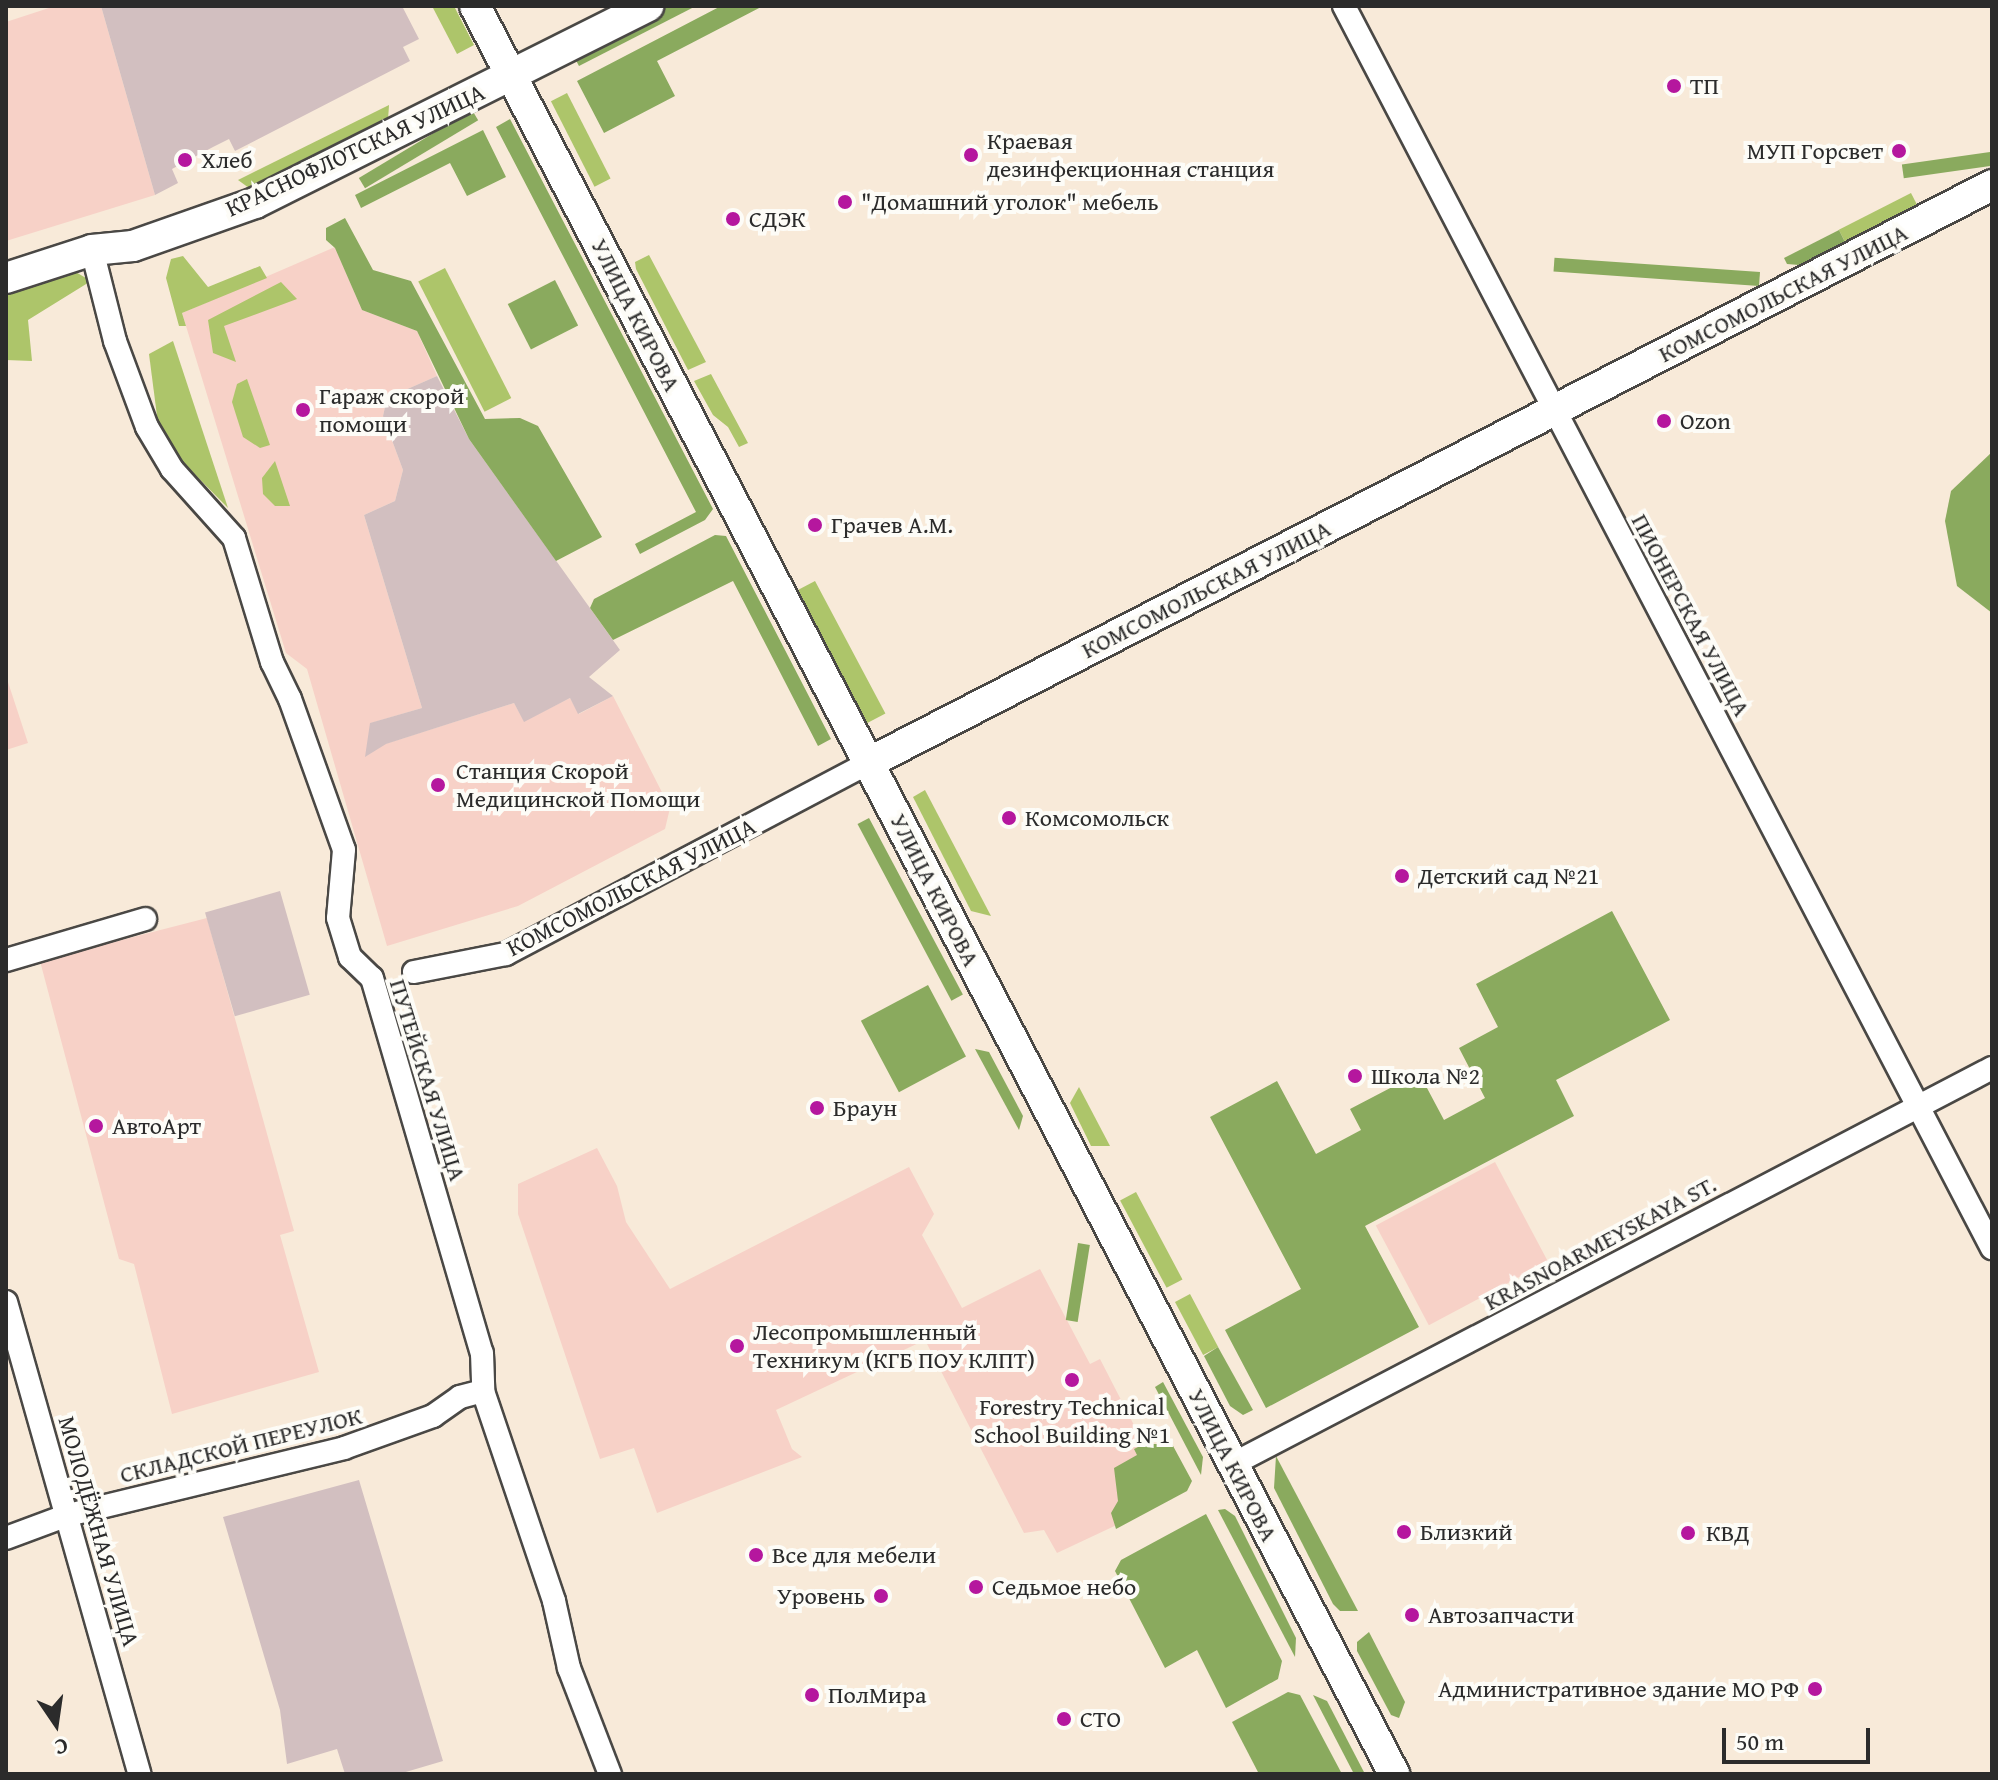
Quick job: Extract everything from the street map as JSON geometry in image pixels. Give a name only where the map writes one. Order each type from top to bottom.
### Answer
[{"type":"main road","name":"УЛИЦА КИРОВА","points":[[475,6],[1394,1774]]},
{"type":"main road","name":"КРАСНОФЛОТСКАЯ УЛИЦА","points":[[6,278],[92,250],[133,246],[255,203],[648,6]]},
{"type":"main road","name":"КОМСОМОЛЬСКАЯ УЛИЦА","points":[[868,763],[1992,185]]},
{"type":"street","name":"ПИОНЕРСКАЯ УЛИЦА","points":[[1344,6],[1992,1248]]},
{"type":"street","name":"ПУТЕЙСКАЯ УЛИЦА","points":[[92,250],[115,341],[147,427],[172,469],[234,538],[272,662],[344,850],[338,918],[350,957],[372,978],[482,1353],[483,1391],[554,1601],[569,1668],[610,1774]]},
{"type":"street","name":"КОМСОМОЛЬСКАЯ УЛИЦА","points":[[414,972],[506,954],[868,763]]},
{"type":"street","points":[[6,960],[145,919]]},
{"type":"street","name":"KRASNOARMEYSKAYA ST.","points":[[1233,1464],[1992,1068]]},
{"type":"street","name":"МОЛОДЁЖНАЯ УЛИЦА","points":[[6,1302],[140,1774]]},
{"type":"street","name":"СКЛАДСКОЙ ПЕРЕУЛОК","points":[[6,1538],[68,1515],[344,1448],[433,1416],[460,1397],[483,1391]]},
{"type":"shaded area","points":[[55,6],[101,6],[155,195],[6,241],[6,22]]},
{"type":"shaded area","points":[[101,6],[402,6],[419,39],[403,47],[410,61],[235,151],[229,139],[213,147],[172,169],[178,183],[155,195]]},
{"type":"shaded area","points":[[335,247],[362,310],[417,331],[437,376],[387,398],[383,416],[403,470],[395,501],[364,515],[422,708],[371,723],[366,756],[385,744],[514,703],[524,721],[570,698],[579,714],[613,696],[670,808],[665,829],[518,906],[387,946],[307,669],[286,653],[182,313]]},
{"type":"shaded area","points":[[437,376],[469,439],[620,650],[589,677],[613,696],[578,714],[570,698],[524,722],[514,703],[386,744],[365,757],[370,723],[422,708],[364,515],[395,501],[403,470],[383,416],[387,398]]},
{"type":"shaded area","points":[[6,676],[28,743],[6,750]]},
{"type":"shaded area","points":[[280,891],[310,995],[235,1016],[205,912]]},
{"type":"shaded area","points":[[207,918],[294,1231],[280,1235],[319,1372],[172,1414],[134,1264],[119,1259],[40,961]]},
{"type":"shaded area","name":"Лесопромышленный Техникум (КГБ ПОУ КЛПТ)","points":[[597,1148],[617,1186],[626,1222],[670,1289],[909,1167],[934,1214],[922,1235],[962,1308],[1040,1269],[1090,1364],[1100,1359],[1172,1499],[1057,1553],[1044,1530],[1024,1533],[925,1340],[776,1410],[792,1449],[802,1457],[657,1513],[634,1448],[600,1459],[518,1214],[518,1184]]},
{"type":"shaded area","points":[[1495,1162],[1548,1262],[1429,1325],[1376,1225]]},
{"type":"shaded area","points":[[359,1480],[443,1761],[399,1774],[345,1774],[337,1749],[287,1764],[280,1710],[223,1517]]},
{"type":"green space","points":[[432,6],[454,6],[474,45],[457,54]]},
{"type":"green space","points":[[663,6],[696,6],[579,66],[572,53]]},
{"type":"green space","points":[[721,6],[763,6],[657,61],[675,96],[604,133],[577,81]]},
{"type":"green space","points":[[567,93],[611,179],[595,187],[551,101]]},
{"type":"green space","points":[[389,105],[388,120],[262,187],[249,188],[238,180]]},
{"type":"green space","points":[[472,110],[478,120],[365,188],[359,178]]},
{"type":"green space","points":[[510,119],[713,509],[705,520],[640,554],[635,544],[696,512],[496,127]]},
{"type":"green space","points":[[483,130],[506,177],[467,196],[450,163],[361,208],[355,195]]},
{"type":"green space","points":[[1990,152],[1992,166],[1904,178],[1902,164]]},
{"type":"green space","points":[[1911,193],[1917,205],[1845,241],[1839,230]]},
{"type":"green space","points":[[345,218],[373,270],[411,281],[485,419],[520,418],[538,426],[602,537],[556,561],[469,439],[417,331],[362,310],[335,248],[326,240],[326,228]]},
{"type":"green space","points":[[1839,230],[1845,242],[1799,265],[1787,264],[1784,258]]},
{"type":"green space","points":[[649,255],[706,362],[688,370],[636,269],[635,262]]},
{"type":"green space","points":[[183,256],[208,287],[260,266],[267,278],[182,313],[186,326],[179,326],[166,278],[171,259]]},
{"type":"green space","points":[[1555,258],[1760,272],[1759,286],[1554,272]]},
{"type":"green space","points":[[445,268],[511,398],[485,412],[418,282]]},
{"type":"green space","points":[[74,271],[91,281],[28,320],[32,361],[6,360],[6,292]]},
{"type":"green space","points":[[555,280],[578,325],[531,350],[508,304]]},
{"type":"green space","points":[[281,282],[297,299],[224,326],[236,362],[213,353],[208,320]]},
{"type":"green space","points":[[173,341],[228,508],[160,439],[149,354]]},
{"type":"green space","points":[[711,374],[748,443],[739,447],[728,427],[713,415],[694,381]]},
{"type":"green space","points":[[247,379],[270,445],[260,448],[243,437],[232,402],[237,384]]},
{"type":"green space","points":[[1992,452],[1992,613],[1957,586],[1945,521],[1951,491]]},
{"type":"green space","points":[[275,461],[290,506],[275,506],[263,494],[262,478]]},
{"type":"green space","points":[[715,535],[726,536],[831,739],[818,746],[733,581],[613,640],[590,608],[594,599]]},
{"type":"green space","points":[[815,581],[885,713],[867,723],[796,591]]},
{"type":"green space","points":[[925,790],[991,916],[971,911],[913,797]]},
{"type":"green space","points":[[869,818],[963,995],[951,1001],[858,824]]},
{"type":"green space","points":[[1612,911],[1670,1020],[1556,1080],[1574,1116],[1365,1226],[1419,1327],[1266,1408],[1225,1330],[1301,1289],[1210,1117],[1277,1081],[1316,1154],[1361,1130],[1350,1109],[1419,1073],[1444,1120],[1485,1098],[1459,1048],[1498,1027],[1476,984]]},
{"type":"green space","points":[[928,985],[966,1057],[899,1092],[861,1021]]},
{"type":"green space","points":[[975,1049],[989,1052],[1023,1116],[1019,1130]]},
{"type":"green space","points":[[1079,1087],[1110,1146],[1091,1146],[1070,1103]]},
{"type":"green space","points":[[1136,1192],[1182,1279],[1167,1288],[1120,1200]]},
{"type":"green space","points":[[1078,1243],[1090,1245],[1078,1322],[1066,1320]]},
{"type":"green space","points":[[1190,1294],[1218,1347],[1203,1355],[1175,1302]]},
{"type":"green space","points":[[1218,1347],[1253,1410],[1243,1415],[1230,1406],[1204,1356]]},
{"type":"green space","points":[[1163,1382],[1203,1457],[1201,1475],[1155,1387]]},
{"type":"green space","points":[[1144,1444],[1172,1444],[1192,1481],[1187,1491],[1116,1529],[1111,1513],[1118,1501],[1114,1468],[1137,1455],[1134,1449]]},
{"type":"green space","points":[[1276,1456],[1358,1611],[1340,1611],[1333,1604],[1274,1488]]},
{"type":"green space","points":[[1225,1509],[1235,1516],[1296,1638],[1295,1657],[1218,1510]]},
{"type":"green space","points":[[1206,1514],[1282,1661],[1278,1679],[1226,1708],[1197,1650],[1165,1668],[1115,1571],[1121,1560]]},
{"type":"green space","points":[[1369,1632],[1405,1702],[1399,1718],[1391,1715],[1357,1651],[1357,1642]]},
{"type":"green space","points":[[1288,1692],[1300,1695],[1342,1774],[1259,1774],[1232,1722]]},
{"type":"green space","points":[[1313,1695],[1327,1701],[1365,1774],[1354,1774]]},
{"type":"place","name":"ТП","points":[[1674,86]]},
{"type":"place","name":"МУП Горсвет","points":[[1899,151]]},
{"type":"place","name":"Краевая дезинфекционная станция","points":[[971,155]]},
{"type":"place","name":"Хлеб","points":[[185,160]]},
{"type":"place","name":"\"Домашний уголок\" мебель","points":[[845,202]]},
{"type":"place","name":"СДЭК","points":[[733,219]]},
{"type":"place","name":"Гараж скорой помощи","points":[[303,410]]},
{"type":"place","name":"Ozon","points":[[1664,421]]},
{"type":"place","name":"Грачев А.М.","points":[[815,525]]},
{"type":"place","name":"Станция Скорой Медицинской Помощи","points":[[438,785]]},
{"type":"place","name":"Комсомольск","points":[[1009,818]]},
{"type":"place","name":"Детский сад №21","points":[[1402,876]]},
{"type":"place","name":"Школа №2","points":[[1355,1076]]},
{"type":"place","name":"Браун","points":[[817,1108]]},
{"type":"place","name":"АвтоАрт","points":[[96,1126]]},
{"type":"place","name":"Лесопромышленный Техникум (КГБ ПОУ КЛПТ)","points":[[737,1346]]},
{"type":"place","name":"Forestry Technical School Building №1","points":[[1072,1380]]},
{"type":"place","name":"Близкий","points":[[1404,1532]]},
{"type":"place","name":"КВД","points":[[1688,1533]]},
{"type":"place","name":"Все для мебели","points":[[756,1555]]},
{"type":"place","name":"Седьмое небо","points":[[976,1587]]},
{"type":"place","name":"Уровень","points":[[881,1596]]},
{"type":"place","name":"Автозапчасти","points":[[1412,1615]]},
{"type":"place","name":"Административное здание МО РФ","points":[[1815,1689]]},
{"type":"place","name":"ПолМира","points":[[812,1695]]},
{"type":"place","name":"СТО","points":[[1064,1719]]}]
